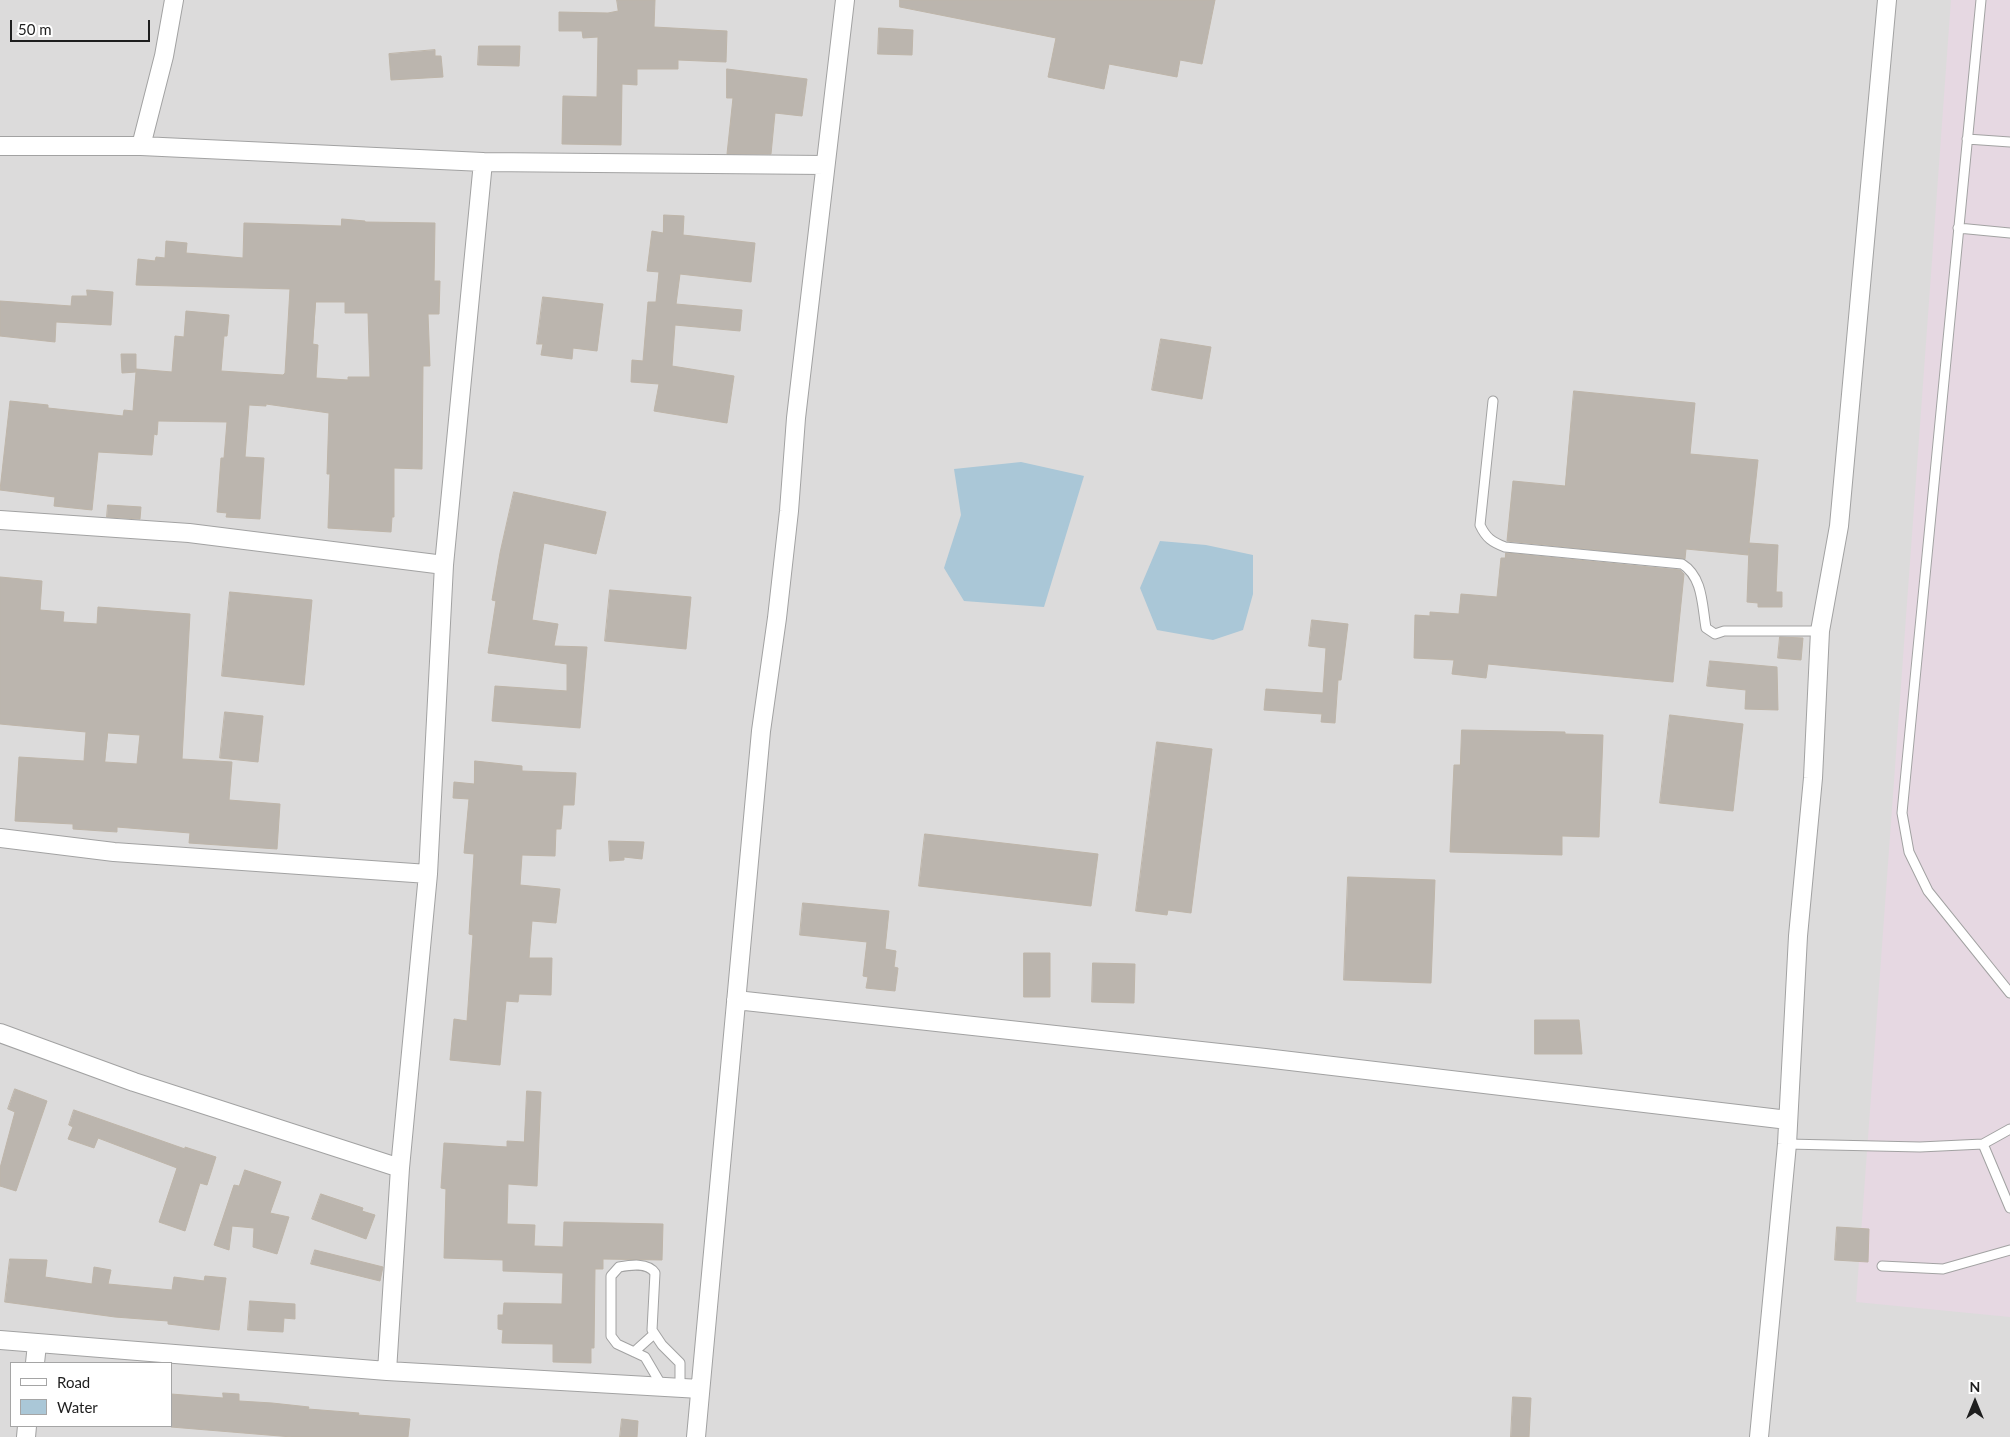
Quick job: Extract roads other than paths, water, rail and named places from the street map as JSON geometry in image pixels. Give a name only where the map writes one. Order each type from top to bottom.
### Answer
[{"type":"street","points":[[142,146],[164,56],[174,0]]},
{"type":"street","points":[[696,1437],[761,731],[778,609],[796,418],[845,0]]},
{"type":"street","points":[[1759,1437],[1787,1144],[1798,936],[1812,778],[1820,631],[1839,526],[1888,0]]},
{"type":"street","points":[[0,146],[142,146],[483,162],[825,165]]},
{"type":"street","points":[[387,1371],[400,1168],[428,874],[444,565],[483,162]]},
{"type":"street","points":[[0,520],[189,533],[444,565]]},
{"type":"street","points":[[0,838],[114,852],[428,874]]},
{"type":"street","points":[[736,1000],[1294,1062],[1788,1120]]},
{"type":"street","points":[[0,1034],[134,1082],[400,1168]]},
{"type":"street","points":[[0,1340],[387,1371],[700,1389]]},
{"type":"street","points":[[35,1362],[37,1344]]},
{"type":"lane","points":[[1981,0],[1902,812],[1909,852],[1928,891],[2010,993]]},
{"type":"lane","points":[[1968,139],[2010,142]]},
{"type":"lane","points":[[1958,228],[2010,233]]},
{"type":"lane","points":[[1493,401],[1480,525],[1485,535],[1492,542],[1504,547],[1682,564],[1690,569],[1697,579],[1706,628],[1716,634],[1724,631],[1820,631]]},
{"type":"lane","points":[[1787,1144],[1920,1147],[1983,1144],[2010,1129]]},
{"type":"lane","points":[[1983,1144],[2010,1208]]},
{"type":"lane","points":[[1882,1266],[1943,1268],[2010,1250]]},
{"type":"lane","points":[[662,1387],[647,1360],[617,1344],[610,1333],[610,1276],[619,1267],[646,1266],[655,1273],[652,1327],[654,1334],[680,1363],[680,1388]]},
{"type":"lane","points":[[634,1352],[654,1334]]},
{"type":"water","points":[[1021,462],[1084,476],[1044,607],[964,601],[944,568],[961,515],[954,469]]},
{"type":"water","points":[[1160,541],[1206,545],[1253,555],[1253,594],[1243,630],[1213,640],[1157,630],[1140,588]]}]
